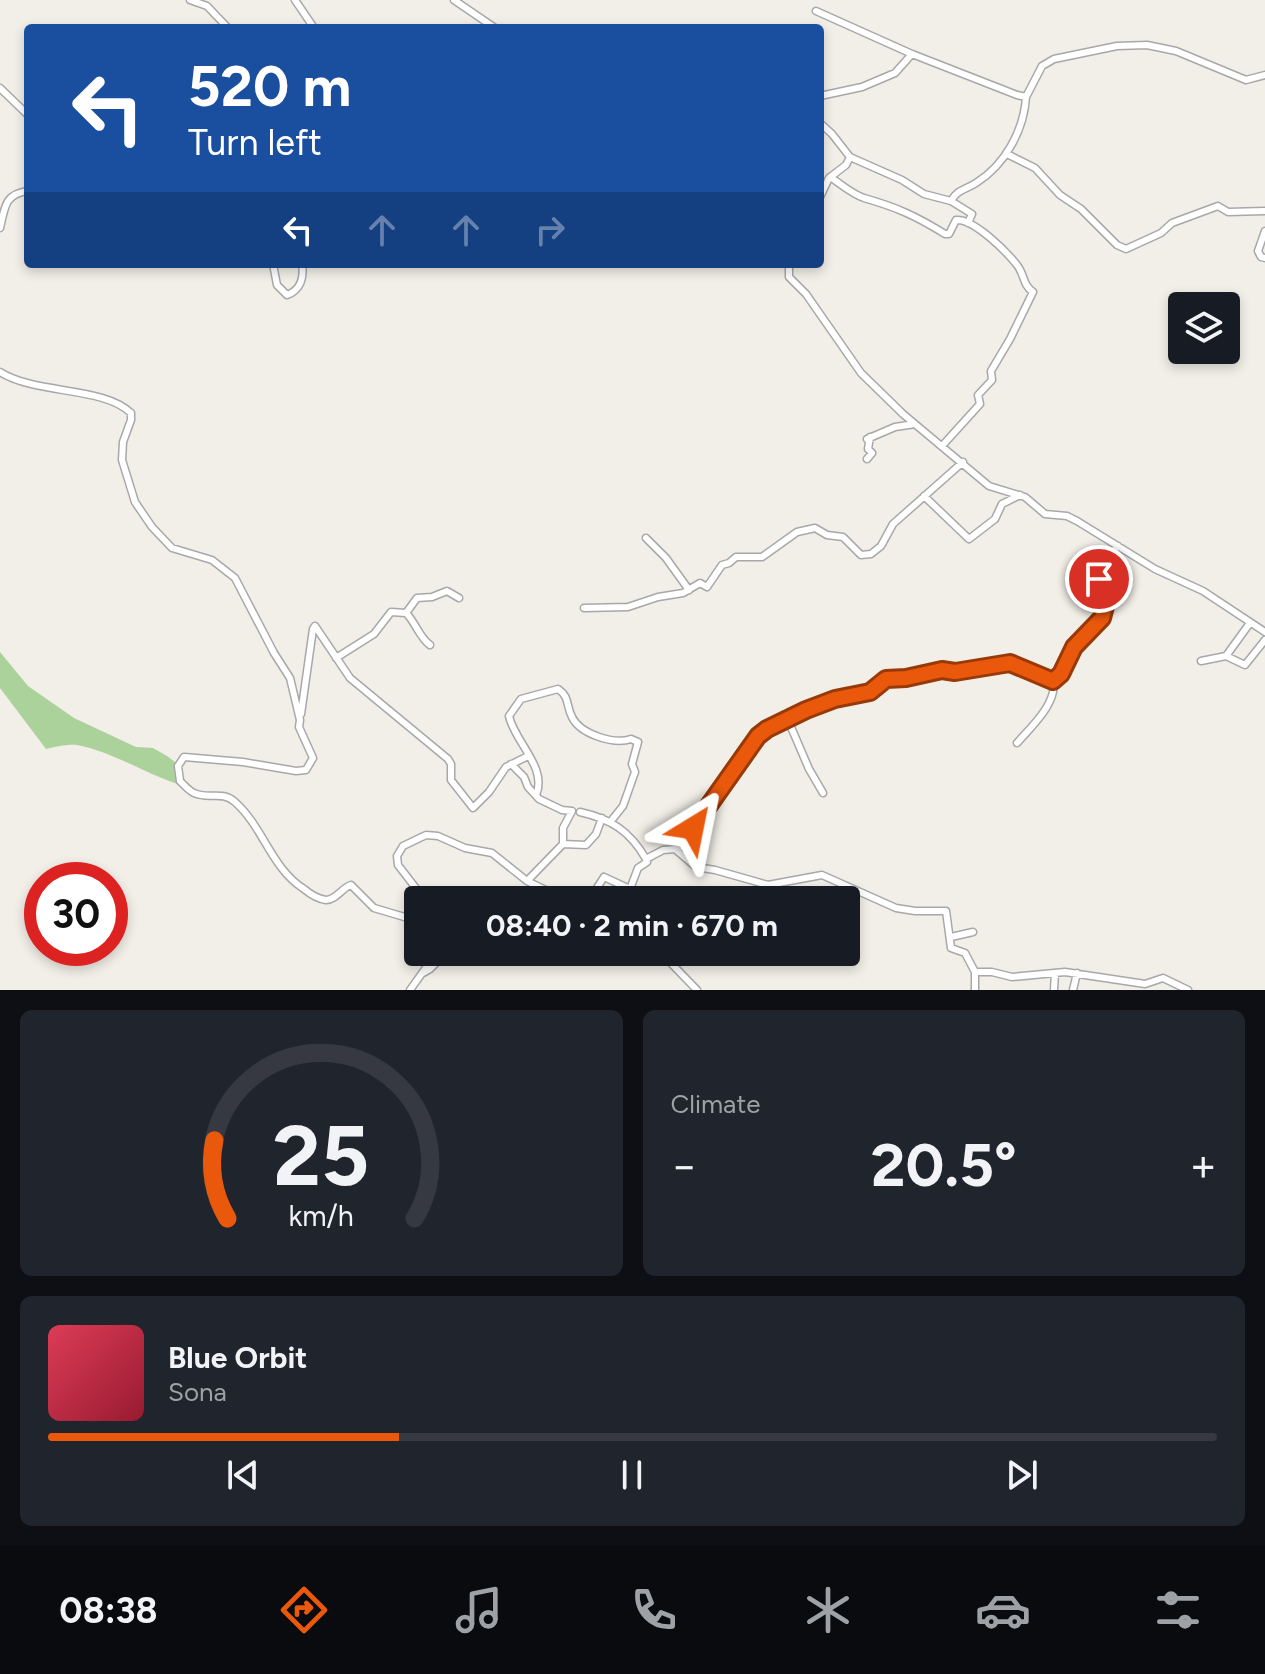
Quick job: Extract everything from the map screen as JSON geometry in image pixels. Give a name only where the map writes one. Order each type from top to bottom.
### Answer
[{"type":"street","points":[[190,0],[207,6],[224,24]]},
{"type":"street","points":[[295,0],[311,24]]},
{"type":"street","points":[[454,0],[489,24]]},
{"type":"street","points":[[816,11],[912,54],[1026,97]]},
{"type":"street","points":[[951,201],[957,191],[978,182],[1007,154],[1016,138],[1026,97],[1042,66],[1054,59],[1117,46],[1147,45],[1176,51],[1246,80],[1265,75]]},
{"type":"street","points":[[824,95],[862,87],[895,73],[912,54]]},
{"type":"street","points":[[0,88],[24,111]]},
{"type":"street","points":[[824,128],[850,157],[902,180],[924,194],[951,201],[971,212],[968,223]]},
{"type":"street","points":[[1007,154],[1035,168],[1060,195],[1070,200],[1117,245],[1126,249],[1161,233],[1172,223],[1218,206],[1228,212],[1265,211]]},
{"type":"street","points":[[824,189],[830,177],[846,165],[850,157]]},
{"type":"street","points":[[830,177],[865,198],[910,213],[945,234],[949,234],[956,220],[961,219],[990,238],[1014,261],[1025,285],[1034,293],[991,371],[992,380],[978,395],[980,404],[942,446]]},
{"type":"street","points":[[0,228],[7,199],[24,192]]},
{"type":"street","points":[[1265,231],[1258,251],[1265,258]]},
{"type":"street","points":[[274,268],[277,285],[287,295],[299,287],[303,278],[302,268]]},
{"type":"street","points":[[789,268],[789,277],[806,294],[861,373],[886,399],[989,486],[1020,495],[1045,514],[1067,516],[1155,569],[1203,591],[1265,632]]},
{"type":"street","points":[[0,372],[14,381],[37,387],[85,393],[131,413],[123,442],[122,460],[135,502],[152,527],[172,548],[212,560],[235,578],[290,678],[300,720]]},
{"type":"street","points":[[867,459],[872,453],[868,449],[871,443],[868,438],[895,427],[915,424]]},
{"type":"street","points":[[584,608],[620,608],[689,590],[700,583],[706,588],[722,565],[736,557],[762,557],[797,532],[815,528],[827,535],[843,537],[861,555],[871,554],[882,544],[893,524],[963,462]]},
{"type":"street","points":[[924,496],[969,539],[995,519],[1002,504],[1020,495]]},
{"type":"street","points":[[646,538],[666,558],[689,590]]},
{"type":"street","points":[[1053,681],[1061,674],[1074,647],[1102,618],[1109,591],[1099,579],[1107,558],[1118,546]]},
{"type":"street","points":[[406,613],[417,598],[450,591],[459,598]]},
{"type":"street","points":[[336,658],[374,634],[391,612],[406,613],[430,645]]},
{"type":"street","points":[[1226,656],[1250,623]]},
{"type":"street","points":[[404,917],[374,908],[351,885],[327,900],[313,896],[290,881],[238,804],[225,795],[193,793],[178,778],[178,766],[184,757],[306,770],[313,758],[299,727],[314,627],[319,629],[345,674],[448,759],[451,780],[473,808],[482,801],[502,771],[528,756]]},
{"type":"street","points":[[1201,661],[1226,656],[1245,665],[1265,640]]},
{"type":"street","points":[[678,850],[758,736],[773,725],[829,701],[870,692],[884,679],[1010,663],[1053,681]]},
{"type":"street","points":[[1017,743],[1050,700],[1053,681]]},
{"type":"street","points":[[536,795],[539,776],[526,746],[511,727],[509,714],[521,699],[555,689],[564,693],[572,718],[589,733],[638,742],[632,764],[635,772],[623,806],[611,821]]},
{"type":"street","points":[[788,720],[823,793]]},
{"type":"street","points":[[511,764],[536,795],[562,810],[572,811],[563,828],[563,844],[527,881]]},
{"type":"street","points":[[580,812],[611,821],[631,837],[646,859]]},
{"type":"street","points":[[563,844],[586,845],[596,834],[602,818]]},
{"type":"street","points":[[414,886],[398,865],[397,856],[403,846],[426,835],[492,853],[537,886]]},
{"type":"street","points":[[631,886],[638,868],[647,862],[646,859],[663,850],[678,850],[695,866],[768,885],[822,875],[896,908],[945,910],[948,913],[951,948],[965,953],[975,972],[975,990]]},
{"type":"street","points":[[598,886],[604,877],[624,886]]},
{"type":"street","points":[[951,937],[973,932]]},
{"type":"street","points":[[410,990],[426,966]]},
{"type":"street","points":[[423,973],[433,966]]},
{"type":"street","points":[[674,966],[697,990]]},
{"type":"street","points":[[975,972],[1012,977],[1077,973],[1145,984],[1167,979],[1188,990]]},
{"type":"street","points":[[1054,990],[1055,973]]},
{"type":"street","points":[[1073,990],[1077,973]]},
{"type":"street","points":[[1116,990],[1119,980]]},
{"type":"green space","points":[[0,652],[28,686],[74,718],[136,747],[153,748],[167,756],[175,762],[180,776],[195,789],[92,749],[73,745],[46,749],[0,688]]},
{"type":"route","points":[[693,828],[758,736],[773,725],[806,710],[835,699],[870,692],[884,679],[897,680],[942,670],[955,672],[1010,663],[1053,681],[1061,674],[1074,647],[1102,618],[1109,591],[1099,579]]}]
